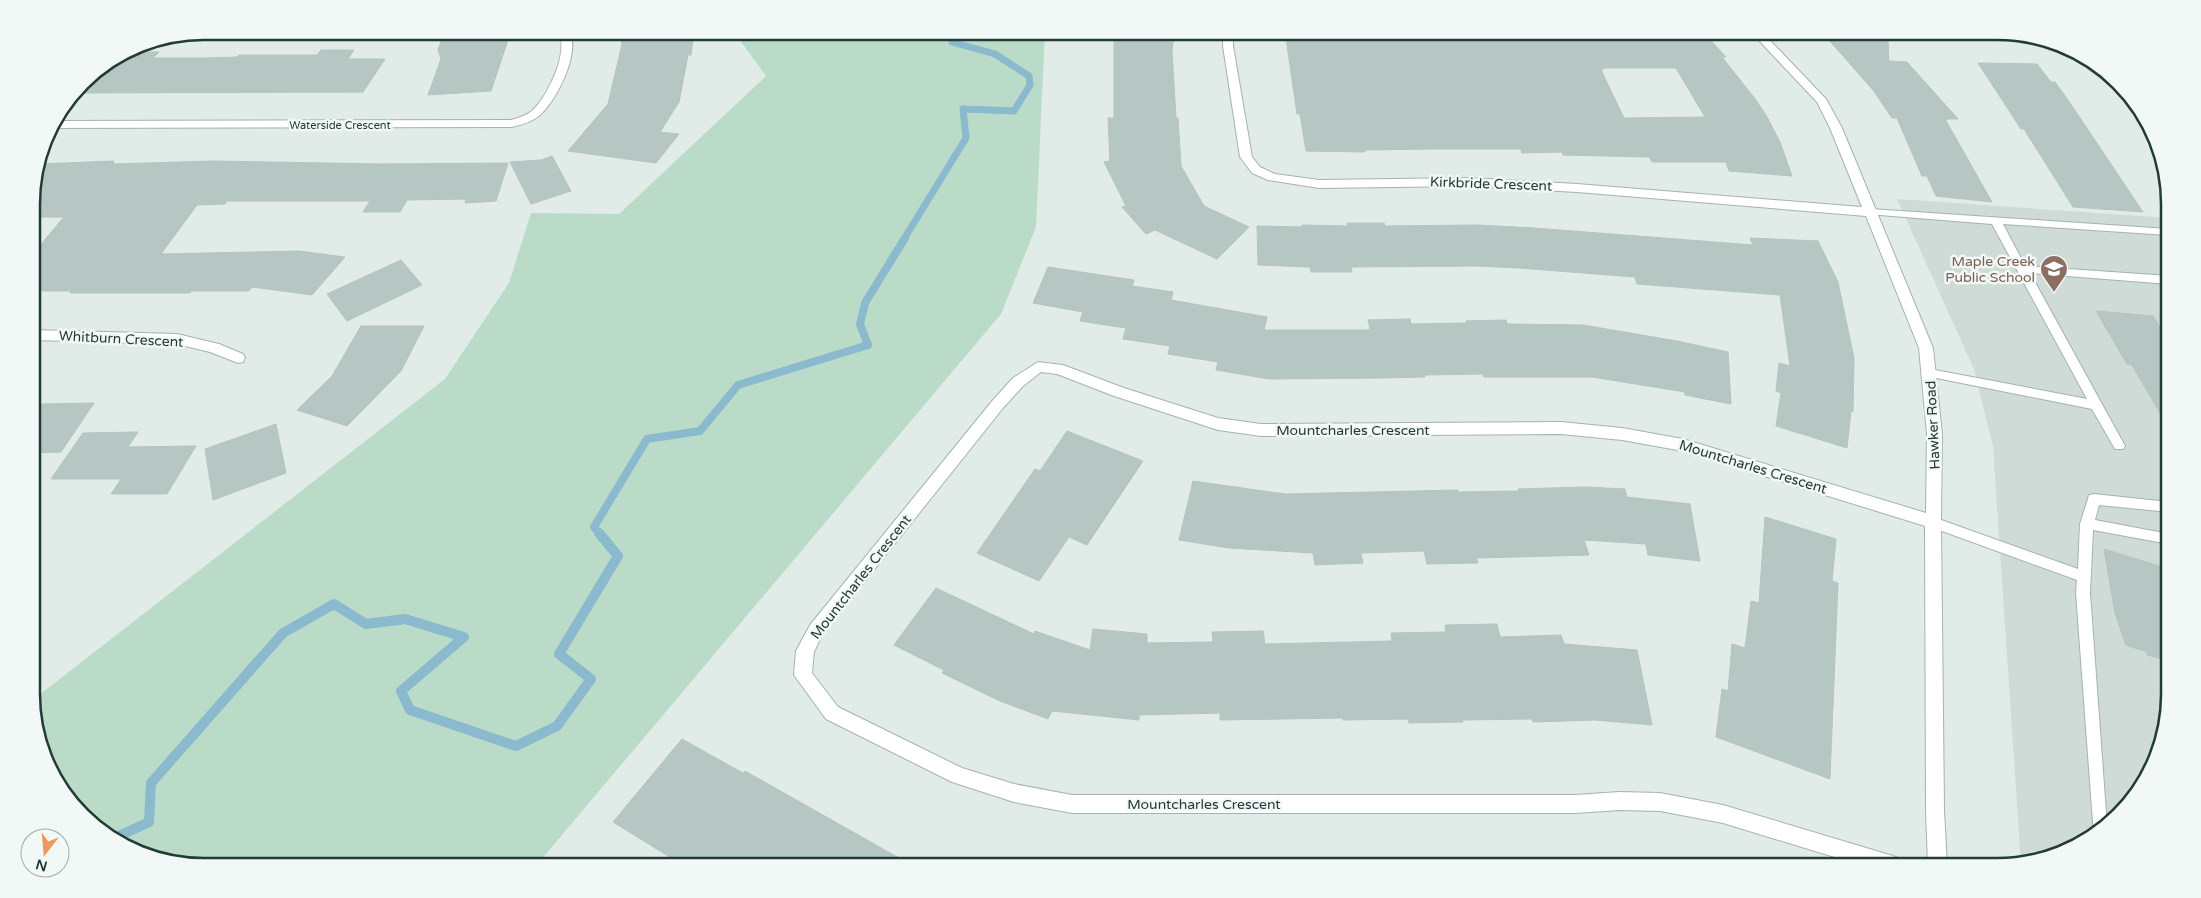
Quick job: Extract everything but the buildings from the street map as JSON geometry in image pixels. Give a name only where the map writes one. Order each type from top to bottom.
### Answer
[{"type":"street","name":"Waterside Crescent","points":[[60,125],[507,124],[525,120],[538,111],[566,58],[567,40]]},
{"type":"street","name":"Kirkbride Crescent","points":[[1228,40],[1246,157],[1256,170],[1272,177],[1319,184],[1469,182],[1870,212]]},
{"type":"street","name":"Hawker Road","points":[[1763,40],[1822,102],[1836,128],[1926,348],[1935,423],[1933,522],[1935,810],[1938,858]]},
{"type":"street","name":"Whitburn Crescent","points":[[40,337],[177,339],[214,348],[238,358]]},
{"type":"street","name":"Mountcharles Crescent","points":[[1867,858],[1723,814],[1660,802],[1620,801],[1575,804],[1072,804],[1014,793],[958,776],[832,713],[803,675],[805,651],[816,630],[998,404],[1018,382],[1038,367],[1058,369],[1118,392],[1218,424],[1261,430],[1561,428],[1597,430],[1642,436],[1683,445],[1933,522]]},
{"type":"lane","points":[[1870,212],[2161,232]]},
{"type":"lane","points":[[1995,220],[2119,446]]},
{"type":"lane","points":[[2022,269],[2161,279]]},
{"type":"lane","points":[[1930,374],[2097,404]]},
{"type":"lane","points":[[2099,822],[2083,593],[2087,524],[2094,499],[2161,506]]},
{"type":"lane","points":[[1933,522],[2084,577]]},
{"type":"lane","points":[[2087,524],[2161,538]]},
{"type":"shaded area","points":[[1897,199],[2161,218],[2160,716],[2152,747],[2144,767],[2120,802],[2097,824],[2079,836],[2060,846],[2020,856],[1993,447],[1974,369]]},
{"type":"green space","points":[[740,40],[1045,40],[1036,227],[1001,314],[543,858],[182,857],[151,849],[131,841],[96,817],[81,802],[57,767],[43,726],[40,694],[445,379],[509,283],[531,213],[619,214],[766,76]]},
{"type":"waterway","points":[[904,239],[966,138],[963,109],[1014,111],[1030,85],[1029,76],[995,54],[952,42],[953,40]]},
{"type":"waterway","points":[[600,534],[594,527],[647,439],[700,431],[738,385],[868,345],[860,324],[865,303],[905,238]]},
{"type":"waterway","points":[[121,835],[149,822],[151,783],[283,633],[334,604],[366,624],[405,619],[464,637],[401,691],[410,710],[516,746],[557,726],[591,679],[559,654],[618,556],[599,533]]},
{"type":"place","name":"Maple Creek Public School","points":[[2054,293]]}]
